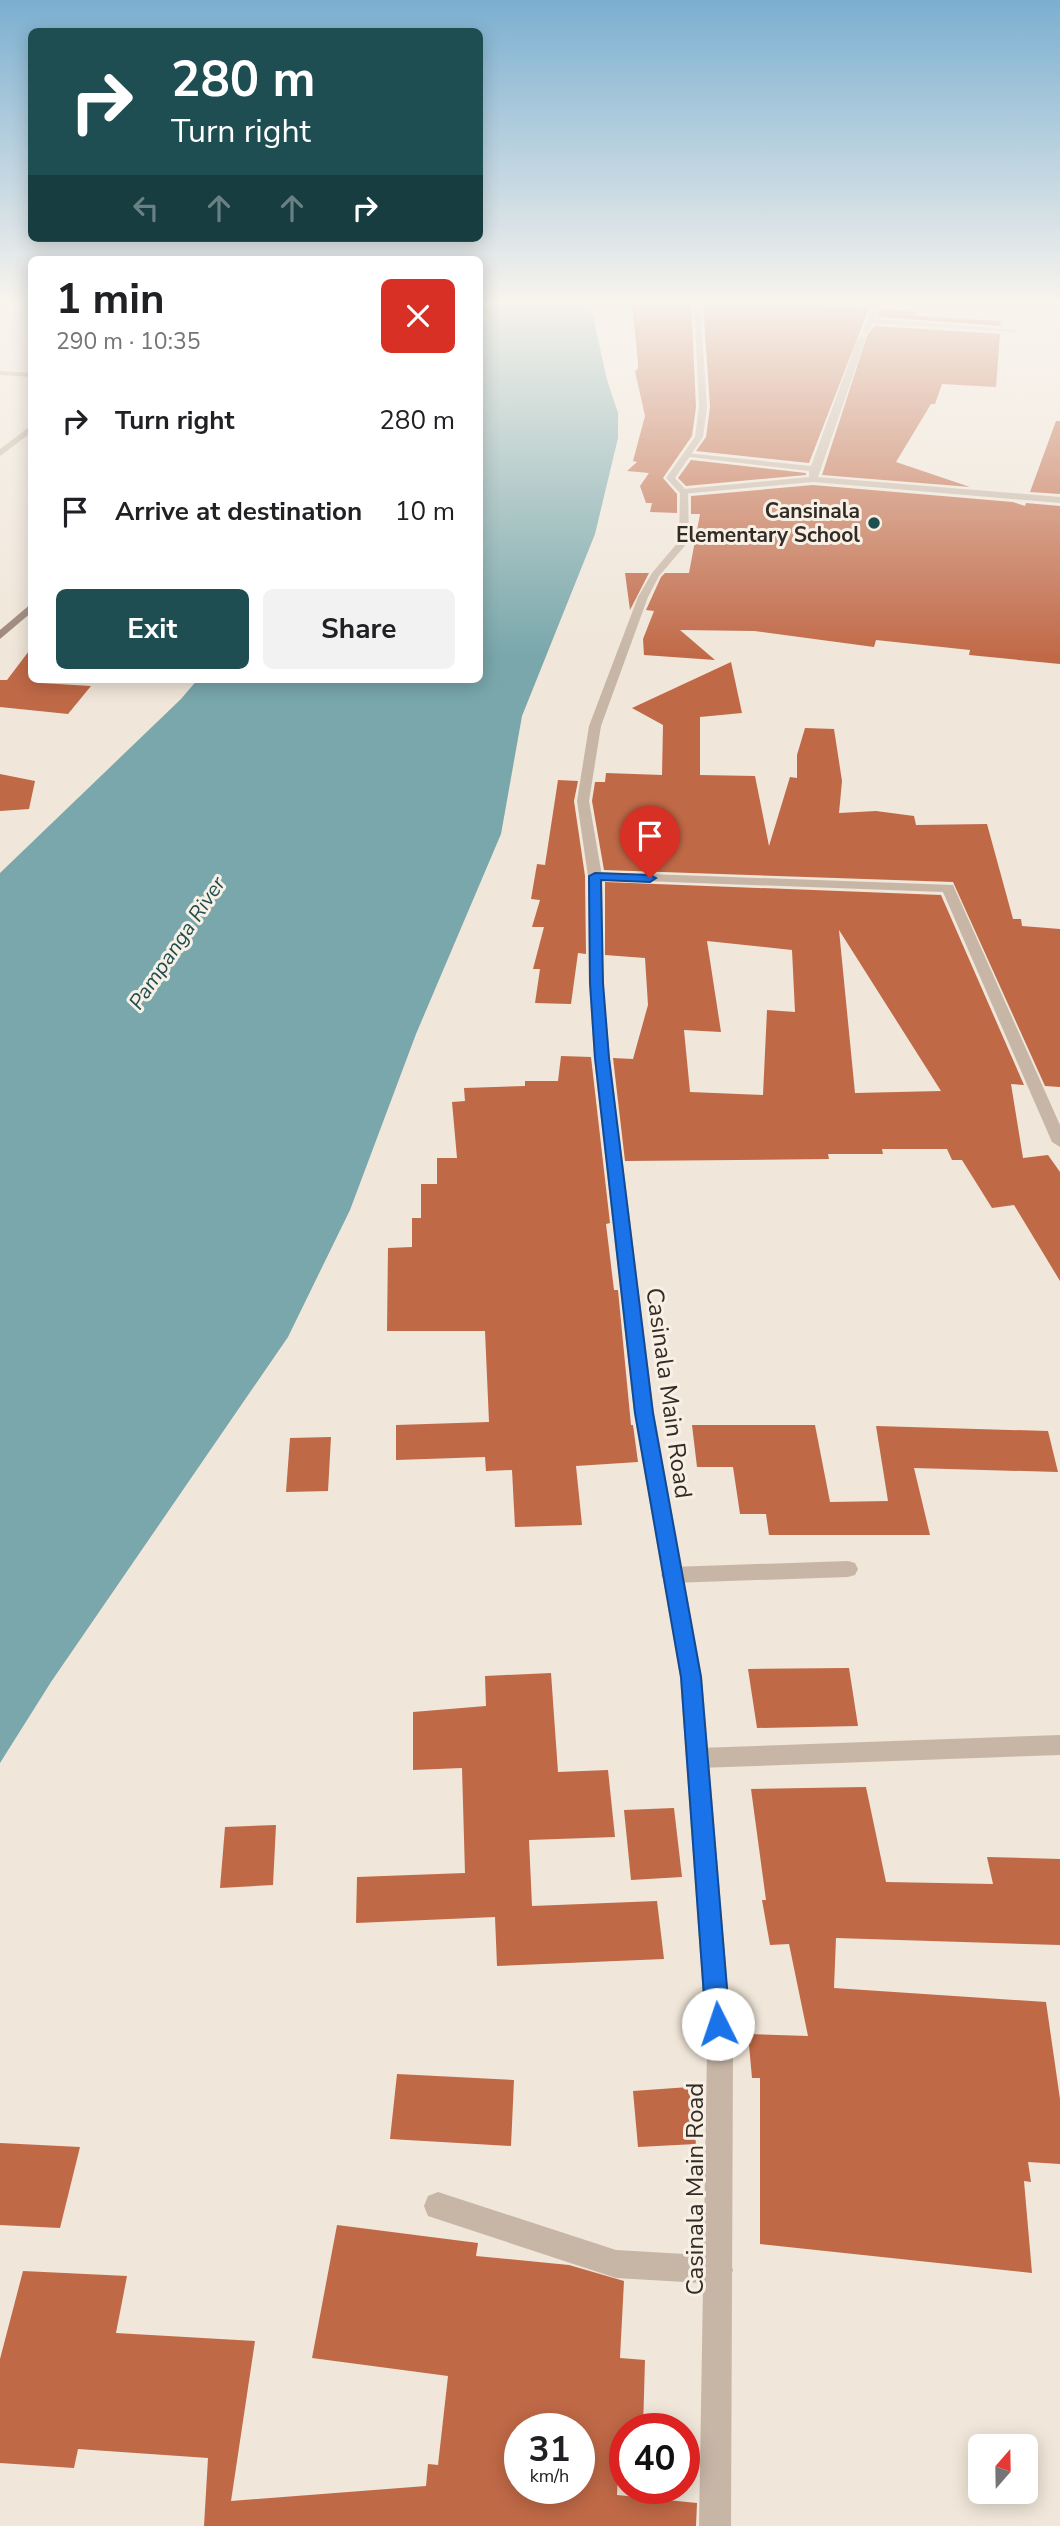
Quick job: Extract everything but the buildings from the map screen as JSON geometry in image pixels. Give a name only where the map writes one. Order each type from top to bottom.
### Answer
[{"type":"main road","points":[[0,636],[28,610]]},
{"type":"street","name":"Casinala Main Road","points":[[701,421],[699,437],[670,478],[684,492],[684,541],[655,575],[643,597],[595,726],[583,801],[595,876],[596,983],[602,1058],[644,1413],[691,1677],[698,1758],[720,2051],[715,2526]]},
{"type":"street","points":[[813,474],[832,421]]},
{"type":"street","points":[[0,453],[28,430]]},
{"type":"street","points":[[686,456],[813,474],[1060,500]]},
{"type":"street","points":[[684,492],[813,474]]},
{"type":"street","points":[[595,876],[948,888],[1060,1142]]},
{"type":"street","points":[[671,1575],[848,1569]]},
{"type":"street","points":[[698,1758],[1060,1745]]},
{"type":"street","points":[[438,2206],[616,2264],[719,2270]]},
{"type":"water","name":"Pampanga River","points":[[483,421],[618,421],[618,438],[595,534],[522,716],[501,834],[416,1034],[350,1210],[288,1337],[51,1682],[0,1763],[0,873],[195,683],[483,683]]},
{"type":"place","name":"Cansinala Elementary School","points":[[874,523]]},
{"type":"route","points":[[650,878],[595,876],[596,983],[602,1058],[644,1413],[691,1677],[718,2024]]}]
